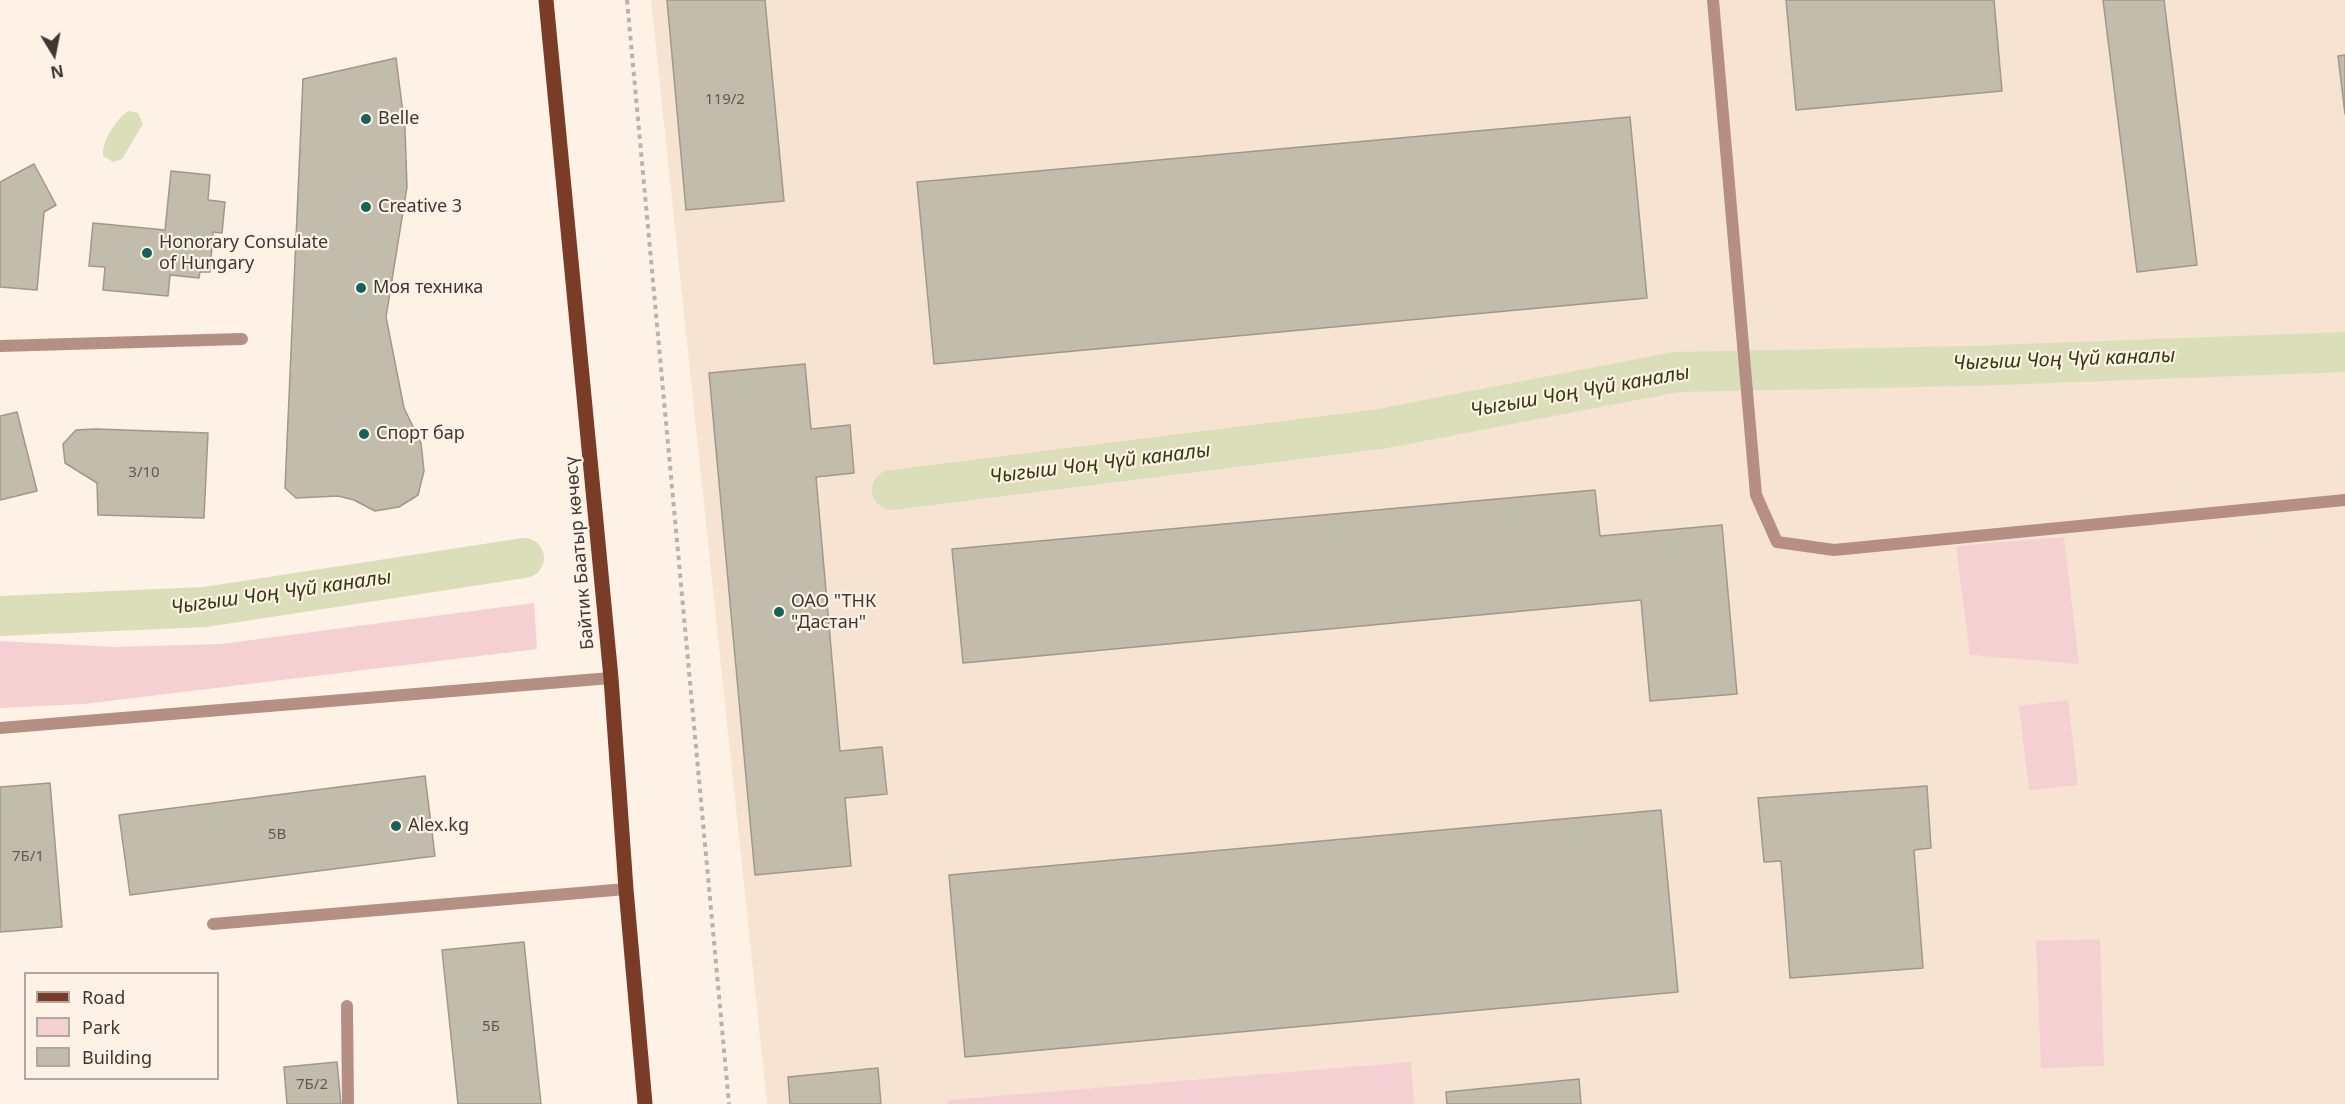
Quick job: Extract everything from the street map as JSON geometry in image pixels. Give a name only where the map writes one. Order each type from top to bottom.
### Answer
[{"type":"main road","name":"Байтик Баатыр көчөсү","points":[[546,0],[611,678],[626,889],[645,1104]]},
{"type":"street","points":[[1713,0],[1756,495],[1777,542],[1834,550],[2345,500]]},
{"type":"street","points":[[0,346],[242,339]]},
{"type":"street","points":[[0,728],[611,678]]},
{"type":"street","points":[[213,924],[626,889]]},
{"type":"street","points":[[347,1006],[348,1104]]},
{"type":"path","points":[[627,0],[729,1104]]},
{"type":"shaded area","points":[[651,0],[2345,0],[2345,1104],[767,1104]]},
{"type":"shaded area","points":[[128,111],[138,113],[143,124],[122,159],[113,162],[103,156],[105,143],[115,125]]},
{"type":"green space","points":[[2064,537],[2079,664],[1970,655],[1956,546]]},
{"type":"green space","points":[[534,603],[537,649],[84,704],[0,708],[0,641],[114,647],[221,644]]},
{"type":"green space","points":[[2068,700],[2078,785],[2029,790],[2019,706]]},
{"type":"green space","points":[[2100,939],[2104,1066],[2041,1068],[2036,941]]},
{"type":"green space","points":[[1411,1062],[1414,1104],[947,1104],[949,1100]]},
{"type":"building","points":[[667,0],[765,0],[784,201],[686,210]]},
{"type":"building","points":[[1786,0],[1994,0],[2002,91],[1796,110]]},
{"type":"building","points":[[2103,0],[2164,0],[2197,265],[2137,272]]},
{"type":"building","points":[[2345,55],[2345,114],[2338,56]]},
{"type":"building","points":[[396,58],[405,129],[407,187],[386,317],[404,408],[421,443],[424,471],[418,495],[399,507],[375,511],[354,500],[338,496],[296,498],[285,488],[303,79]]},
{"type":"building","points":[[1630,117],[1647,298],[934,364],[917,182]]},
{"type":"building","points":[[34,164],[56,205],[44,212],[37,290],[0,287],[0,182]]},
{"type":"building","points":[[171,171],[210,175],[208,200],[225,202],[222,233],[213,232],[210,272],[200,272],[199,278],[170,275],[168,296],[103,290],[105,267],[89,266],[93,223],[165,230]]},
{"type":"building","name":"ОАО \"ТНК \"Дастан\"","points":[[805,364],[811,429],[850,425],[854,473],[816,477],[840,751],[882,747],[887,794],[845,798],[851,866],[755,875],[709,373]]},
{"type":"building","points":[[17,412],[37,491],[0,500],[0,416]]},
{"type":"building","points":[[76,430],[208,433],[204,518],[98,515],[97,483],[65,463],[63,444]]},
{"type":"building","points":[[1595,490],[1600,536],[1722,525],[1737,694],[1650,701],[1641,600],[963,663],[952,549]]},
{"type":"building","points":[[425,776],[435,856],[130,895],[119,815]]},
{"type":"building","points":[[50,783],[62,927],[0,932],[0,787]]},
{"type":"building","points":[[1927,786],[1931,848],[1914,850],[1923,968],[1790,978],[1781,861],[1764,862],[1758,798]]},
{"type":"building","points":[[1661,810],[1678,992],[965,1057],[949,875]]},
{"type":"building","points":[[524,942],[541,1104],[458,1104],[442,950]]},
{"type":"building","points":[[337,1062],[341,1104],[287,1104],[284,1067]]},
{"type":"building","points":[[878,1068],[881,1104],[790,1104],[788,1077]]},
{"type":"building","points":[[1579,1079],[1581,1104],[1447,1104],[1446,1092]]},
{"type":"waterway","name":"Чыгыш Чоң Чүй каналы","points":[[892,490],[1380,429],[1676,372],[1970,366],[2345,352]]},
{"type":"waterway","name":"Чыгыш Чоң Чүй каналы","points":[[0,616],[205,607],[524,558]]},
{"type":"place","name":"Belle","points":[[366,119]]},
{"type":"place","name":"Creative 3","points":[[366,207]]},
{"type":"place","name":"Honorary Consulate of Hungary","points":[[147,253]]},
{"type":"place","name":"Моя техника","points":[[361,288]]},
{"type":"place","name":"Спорт бар","points":[[364,434]]},
{"type":"place","name":"ОАО \"ТНК \"Дастан\"","points":[[779,612]]},
{"type":"place","name":"Alex.kg","points":[[396,826]]}]
